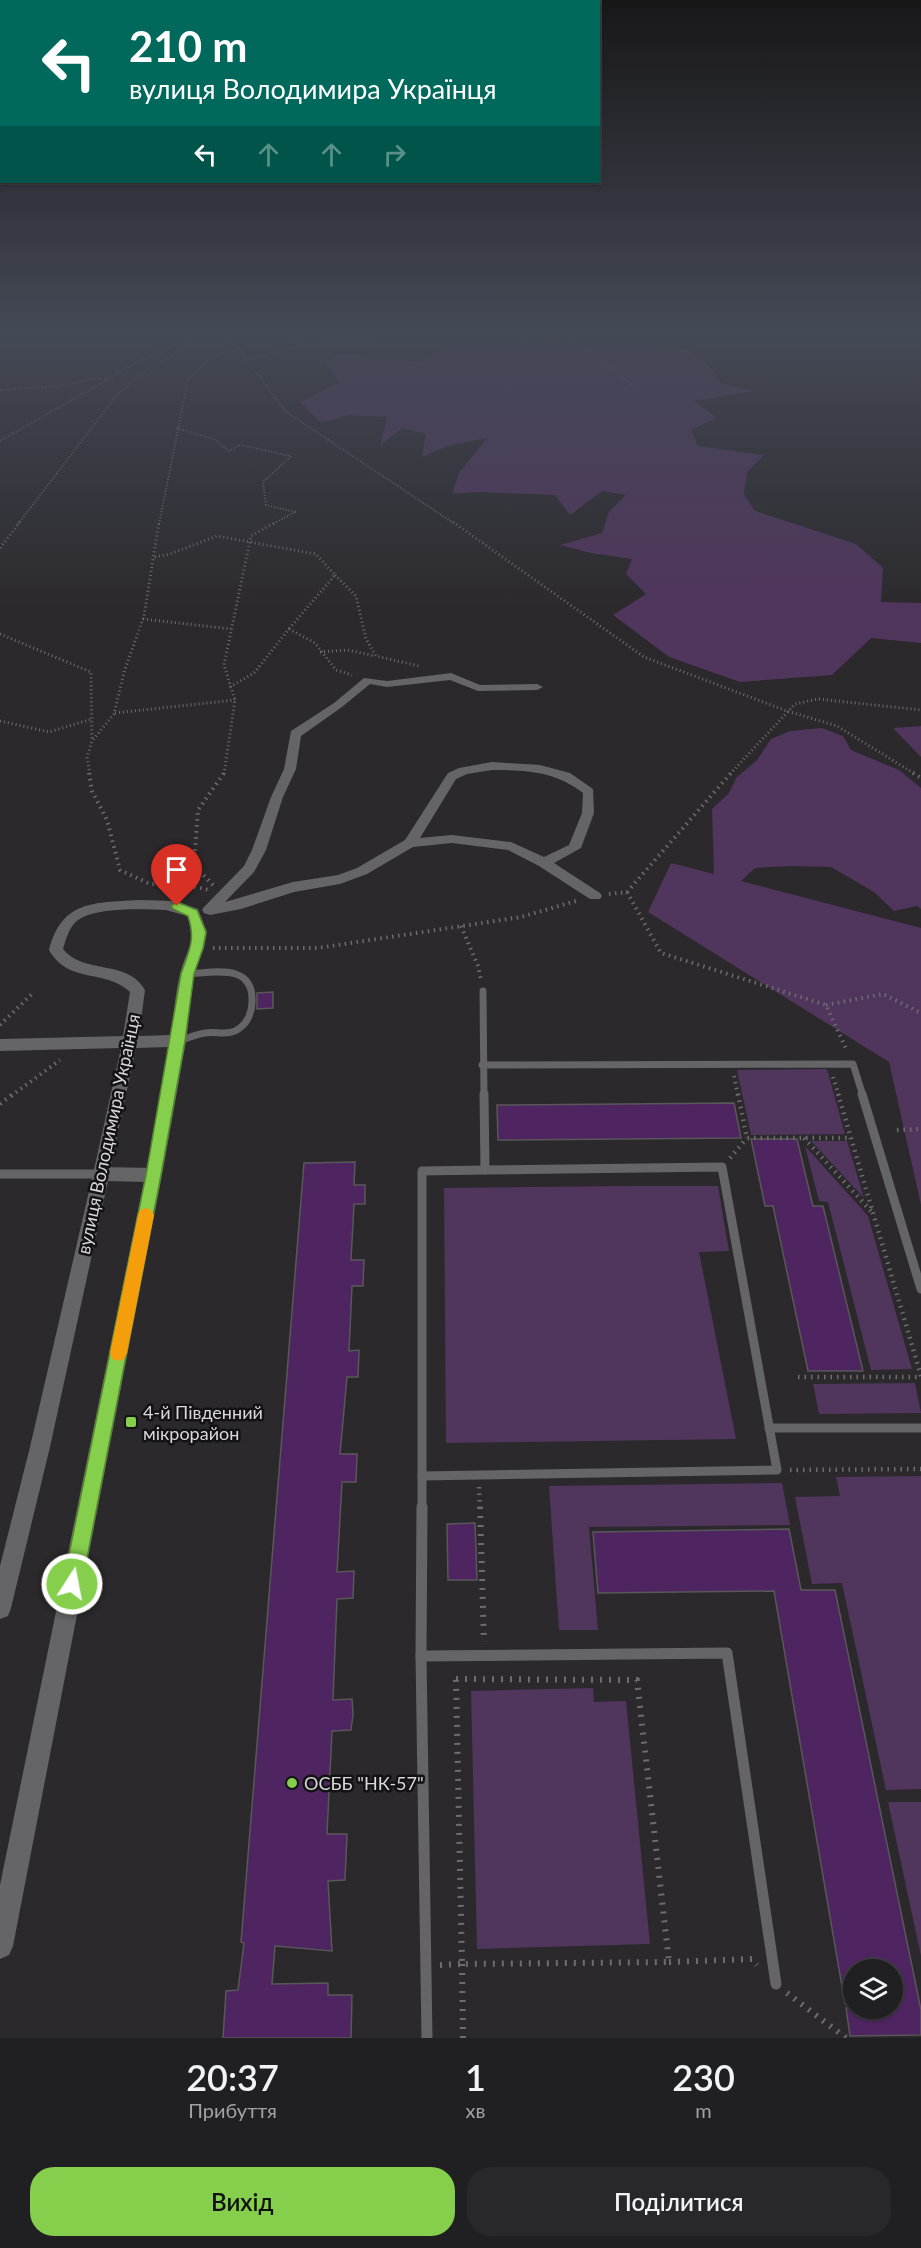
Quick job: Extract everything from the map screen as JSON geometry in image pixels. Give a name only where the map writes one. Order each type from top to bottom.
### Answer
[{"type":"street","points":[[209,910],[249,869],[259,850],[277,797],[290,769],[295,734],[338,705],[368,680],[387,684],[451,676],[478,688],[537,687]]},
{"type":"street","points":[[410,843],[452,776],[460,771],[472,771],[484,766],[539,769],[569,777],[589,792],[588,813],[574,848],[543,863]]},
{"type":"street","points":[[0,1946],[154,1175],[178,1041],[187,974],[197,948],[200,932],[193,913],[241,904],[293,887],[339,879],[362,871],[410,843],[452,839],[511,846],[595,896]]},
{"type":"street","name":"вулиця Володимира Українця","points":[[0,1608],[40,1447],[101,1174],[130,1042],[138,990],[126,980],[86,971],[63,961],[56,950],[60,934],[72,918],[82,911],[102,907],[177,906],[193,913]]},
{"type":"street","points":[[0,1045],[178,1041]]},
{"type":"street","points":[[101,1174],[154,1175]]},
{"type":"lane","points":[[178,1041],[205,1033],[233,1032],[246,1024],[251,1012],[252,988],[246,980],[230,972],[187,974]]},
{"type":"lane","points":[[483,991],[482,1065],[485,1170]]},
{"type":"lane","points":[[482,1065],[853,1064],[921,1289]]},
{"type":"lane","points":[[422,1476],[777,1470],[722,1167],[422,1171],[421,1656],[427,2038]]},
{"type":"lane","points":[[0,1174],[101,1174]]},
{"type":"lane","points":[[769,1428],[921,1428]]},
{"type":"lane","points":[[421,1656],[727,1653],[776,1984]]},
{"type":"path","points":[[0,441],[31,423]]},
{"type":"path","points":[[0,548],[96,423]]},
{"type":"path","points":[[114,714],[124,672],[143,619],[178,423]]},
{"type":"path","points":[[304,423],[420,499],[644,657],[787,711],[837,726],[921,778]]},
{"type":"path","points":[[177,428],[214,439],[230,450],[240,445],[291,456],[263,482],[266,505],[295,512],[251,536],[224,665],[235,700],[225,776],[198,810],[194,865],[224,896]]},
{"type":"path","points":[[155,557],[170,554],[217,536],[316,554],[356,596],[366,639],[376,656]]},
{"type":"path","points":[[230,687],[254,673],[335,575]]},
{"type":"path","points":[[143,619],[231,628]]},
{"type":"path","points":[[289,629],[315,643],[336,670],[368,680]]},
{"type":"path","points":[[0,634],[91,672],[92,741],[87,757],[92,791],[107,820],[120,870],[137,880],[158,886],[207,888],[224,896]]},
{"type":"path","points":[[320,652],[347,650],[451,676]]},
{"type":"path","points":[[197,948],[318,948],[521,917],[595,896],[627,892],[795,704],[818,699],[921,710]]},
{"type":"path","points":[[92,741],[114,714],[120,711],[235,700]]},
{"type":"path","points":[[0,721],[48,732],[92,719]]},
{"type":"path","points":[[627,892],[662,953],[826,1005],[884,994],[921,1013]]},
{"type":"path","points":[[461,926],[467,944],[479,963],[483,991]]},
{"type":"path","points":[[0,1025],[34,992]]},
{"type":"path","points":[[826,1005],[853,1064]]},
{"type":"path","points":[[0,1104],[51,1067],[79,1043]]},
{"type":"path","points":[[731,1065],[747,1138]]},
{"type":"path","points":[[798,1377],[921,1376],[830,1065]]},
{"type":"path","points":[[897,1130],[921,1129]]},
{"type":"path","points":[[722,1167],[747,1138],[851,1138]]},
{"type":"path","points":[[803,1138],[874,1215]]},
{"type":"path","points":[[777,1470],[921,1469]]},
{"type":"path","points":[[478,1475],[484,1655]]},
{"type":"path","points":[[462,2038],[456,1679],[637,1680],[669,1962]]},
{"type":"path","points":[[426,1966],[752,1959],[776,1984],[846,2038]]},
{"type":"shaded area","points":[[386,423],[706,423],[691,430],[698,446],[764,455],[747,472],[744,494],[755,511],[856,544],[883,568],[881,602],[921,603],[921,643],[871,638],[832,675],[740,682],[669,657],[613,615],[646,594],[626,574],[632,559],[591,553],[560,545],[602,533],[609,512],[626,495],[602,491],[570,515],[555,495],[477,492],[452,494],[459,473],[487,438],[447,446],[422,457],[426,434],[402,428],[380,446]]},
{"type":"shaded area","points":[[921,726],[921,757],[893,728]]},
{"type":"shaded area","points":[[822,728],[843,736],[851,750],[899,770],[921,788],[921,909],[917,906],[894,911],[874,892],[831,867],[755,868],[741,881],[921,928],[921,1205],[889,1062],[648,912],[671,863],[714,874],[712,809],[729,793],[736,778],[757,760],[771,739],[790,731]]},
{"type":"shaded area","points":[[827,1069],[845,1134],[751,1135],[737,1070]]},
{"type":"shaded area","points":[[811,1141],[847,1141],[864,1198]]},
{"type":"shaded area","points":[[805,1146],[868,1216],[912,1369],[871,1370],[828,1202],[819,1201]]},
{"type":"shaded area","points":[[718,1186],[729,1251],[699,1252],[736,1439],[446,1443],[444,1188]]},
{"type":"shaded area","points":[[915,1383],[921,1413],[819,1414],[813,1384]]},
{"type":"shaded area","points":[[921,1476],[921,1789],[886,1790],[842,1583],[812,1584],[795,1497],[840,1496],[836,1477]]},
{"type":"shaded area","points":[[782,1483],[790,1525],[589,1527],[598,1630],[559,1630],[549,1486]]},
{"type":"shaded area","points":[[593,1688],[594,1702],[626,1701],[650,1944],[477,1949],[471,1691]]},
{"type":"shaded area","points":[[888,1802],[921,1802],[921,1956]]},
{"type":"building","points":[[273,992],[273,1008],[257,1009],[257,993]]},
{"type":"building","points":[[734,1103],[741,1138],[498,1140],[497,1105]]},
{"type":"building","points":[[751,1139],[797,1139],[813,1206],[823,1206],[863,1371],[808,1371],[773,1206],[765,1206]]},
{"type":"building","points":[[355,1162],[354,1185],[365,1185],[365,1204],[354,1204],[351,1260],[364,1260],[363,1286],[352,1286],[349,1351],[359,1350],[358,1377],[347,1377],[340,1454],[357,1454],[356,1482],[342,1482],[337,1572],[354,1571],[353,1598],[337,1599],[333,1700],[352,1699],[353,1714],[351,1730],[332,1731],[327,1834],[347,1834],[345,1880],[328,1881],[332,1951],[275,1946],[272,1984],[328,1983],[328,1995],[352,1995],[351,2038],[223,2038],[226,1991],[238,1990],[244,1943],[241,1942],[304,1163]]},
{"type":"building","points":[[475,1523],[477,1580],[448,1580],[447,1524]]},
{"type":"building","points":[[789,1529],[801,1590],[835,1590],[921,2010],[921,2035],[850,2036],[848,2019],[903,2019],[903,1959],[843,1959],[843,1992],[774,1591],[598,1593],[593,1532]]},
{"type":"slow traffic","points":[[118,1353],[146,1215]]},
{"type":"place","name":"4-й Південний мікрорайон","points":[[131,1422]]},
{"type":"place","name":"ОСББ \"НК-57\"","points":[[292,1783]]},
{"type":"route","points":[[72,1584],[154,1175],[178,1041],[187,974],[197,948],[200,932],[198,921],[193,913],[177,906]]}]
